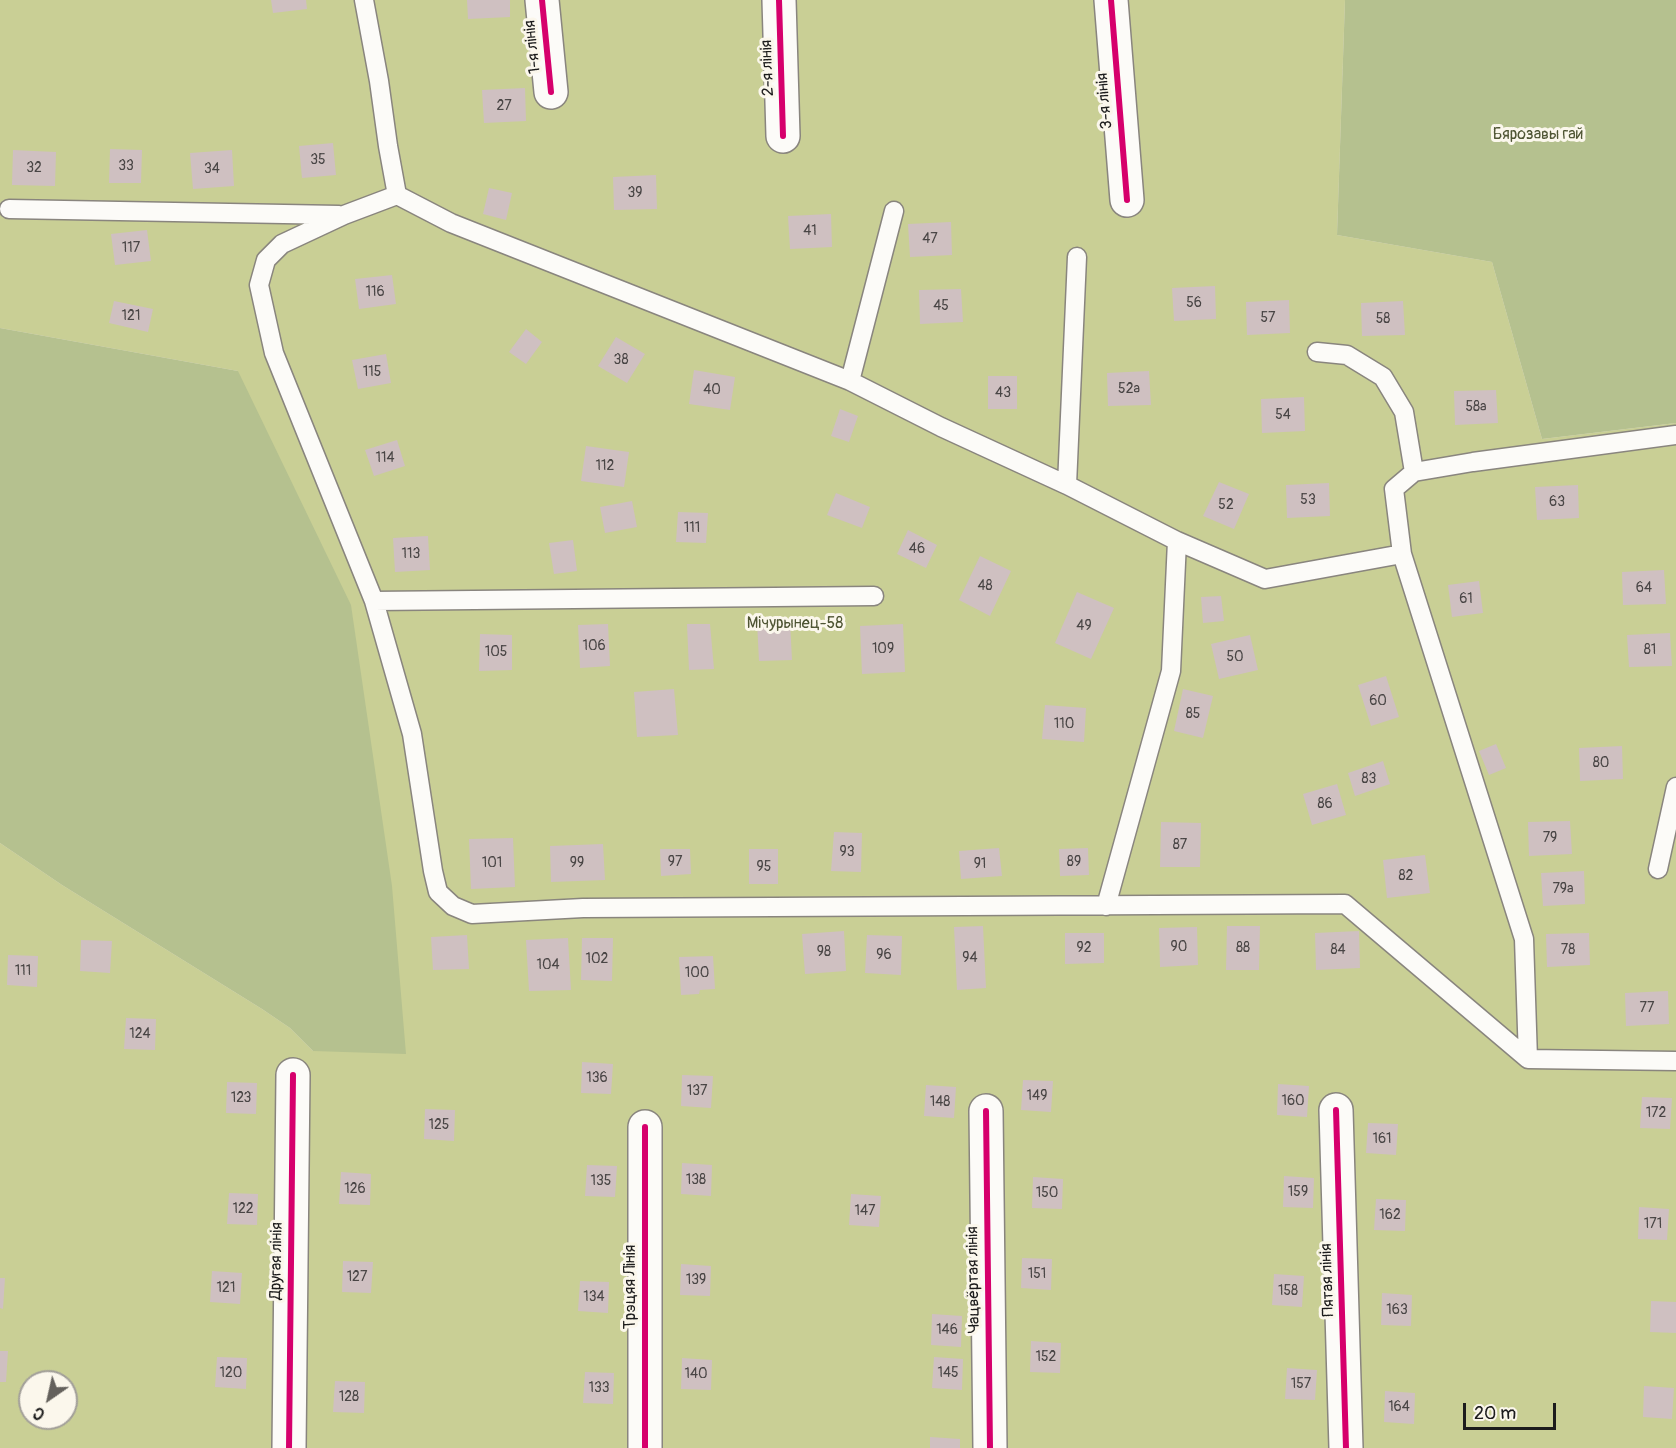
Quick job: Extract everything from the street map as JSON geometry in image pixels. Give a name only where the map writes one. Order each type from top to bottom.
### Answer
[{"type":"street","name":"1-я лінія","points":[[542,0],[551,92]]},
{"type":"street","name":"2-я лінія","points":[[779,0],[783,136]]},
{"type":"street","name":"3-я лінія","points":[[1111,0],[1127,200]]},
{"type":"street","name":"Другая лінія","points":[[289,1448],[292,1075]]},
{"type":"street","name":"Пятая лінія","points":[[1336,1110],[1346,1448]]},
{"type":"street","name":"Чацвёртая лінія","points":[[986,1111],[990,1448]]},
{"type":"street","name":"Трэцяя Лінія","points":[[645,1127],[645,1448]]},
{"type":"lane","points":[[364,0],[397,195]]},
{"type":"lane","points":[[1402,554],[1265,579],[1177,541],[1066,485],[940,428],[850,381],[451,224],[397,195],[344,215],[282,244],[266,260],[259,285],[274,353],[374,601],[412,734],[438,892],[453,906],[472,914],[583,908],[1346,904],[1528,1059],[1676,1061]]},
{"type":"lane","points":[[9,209],[344,215]]},
{"type":"lane","points":[[850,381],[894,211]]},
{"type":"lane","points":[[1066,485],[1077,256]]},
{"type":"lane","points":[[1317,352],[1347,355],[1383,377],[1404,412],[1414,472]]},
{"type":"lane","points":[[1528,1059],[1524,939],[1402,554],[1394,489],[1414,472],[1676,435]]},
{"type":"lane","points":[[1106,906],[1171,671],[1177,541]]},
{"type":"lane","points":[[374,601],[874,596]]},
{"type":"lane","points":[[1658,869],[1676,787]]},
{"type":"green space","name":"Мічурынец-58","points":[[0,0],[1345,0],[1337,235],[1492,262],[1542,439],[1676,423],[1676,1448],[0,1448],[0,843],[62,885],[262,1009],[290,1028],[313,1051],[238,371],[0,328]]},
{"type":"green space","name":"Бярозавы гай","points":[[1345,0],[1676,0],[1676,423],[1542,439],[1492,262],[1337,235]]},
{"type":"green space","points":[[0,328],[238,371],[351,605],[392,886],[406,1054],[313,1051],[290,1028],[262,1009],[62,885],[0,843]]},
{"type":"building","points":[[271,0],[306,0],[307,9],[273,13]]},
{"type":"building","points":[[467,0],[510,0],[510,17],[468,19]]},
{"type":"building","points":[[525,88],[526,121],[484,123],[482,90]]},
{"type":"building","points":[[333,143],[336,175],[302,178],[299,146]]},
{"type":"building","points":[[110,149],[142,150],[141,183],[109,183]]},
{"type":"building","points":[[13,150],[56,152],[55,186],[12,185]]},
{"type":"building","points":[[232,150],[234,186],[193,189],[190,153]]},
{"type":"building","points":[[656,175],[657,209],[614,210],[613,177]]},
{"type":"building","points":[[489,188],[512,193],[506,220],[483,214]]},
{"type":"building","points":[[831,214],[832,247],[790,249],[788,216]]},
{"type":"building","points":[[951,222],[952,255],[910,257],[908,224]]},
{"type":"building","points":[[147,230],[151,261],[115,265],[111,234]]},
{"type":"building","points":[[392,275],[396,304],[359,309],[355,279]]},
{"type":"building","points":[[1215,286],[1216,319],[1174,321],[1172,288]]},
{"type":"building","points":[[961,289],[963,322],[920,324],[919,290]]},
{"type":"building","points":[[1289,300],[1290,333],[1247,335],[1246,302]]},
{"type":"building","points":[[114,301],[153,309],[148,332],[109,323]]},
{"type":"building","points":[[1403,301],[1405,335],[1362,336],[1361,303]]},
{"type":"building","points":[[526,329],[542,342],[526,364],[509,352]]},
{"type":"building","points":[[616,337],[645,354],[627,383],[598,366]]},
{"type":"building","points":[[386,354],[391,383],[358,389],[352,360]]},
{"type":"building","points":[[694,370],[735,377],[730,410],[689,404]]},
{"type":"building","points":[[1149,371],[1151,405],[1108,406],[1107,373]]},
{"type":"building","points":[[988,376],[1017,376],[1017,409],[988,409]]},
{"type":"building","points":[[1496,390],[1498,423],[1455,425],[1454,391]]},
{"type":"building","points":[[1304,397],[1305,431],[1262,433],[1261,399]]},
{"type":"building","points":[[840,409],[858,416],[849,442],[831,436]]},
{"type":"building","points":[[397,440],[405,466],[374,476],[365,450]]},
{"type":"building","points":[[586,446],[629,452],[624,487],[581,481]]},
{"type":"building","points":[[1219,482],[1249,494],[1234,529],[1203,516]]},
{"type":"building","points":[[1329,483],[1330,516],[1287,518],[1286,485]]},
{"type":"building","points":[[1578,485],[1579,518],[1537,520],[1535,487]]},
{"type":"building","points":[[836,493],[870,507],[862,528],[827,515]]},
{"type":"building","points":[[632,501],[637,527],[605,533],[600,507]]},
{"type":"building","points":[[678,512],[708,513],[706,543],[676,542]]},
{"type":"building","points":[[908,530],[937,545],[926,568],[897,554]]},
{"type":"building","points":[[428,536],[430,570],[395,572],[393,538]]},
{"type":"building","points":[[573,540],[577,571],[554,574],[549,543]]},
{"type":"building","points":[[980,556],[1011,571],[990,616],[959,600]]},
{"type":"building","points":[[1664,570],[1666,604],[1623,605],[1622,572]]},
{"type":"building","points":[[1479,581],[1483,613],[1452,617],[1448,585]]},
{"type":"building","points":[[1077,592],[1114,608],[1091,659],[1055,643]]},
{"type":"building","points":[[1221,596],[1224,621],[1203,623],[1201,597]]},
{"type":"building","points":[[790,621],[792,660],[759,661],[757,622]]},
{"type":"building","points":[[608,624],[610,666],[580,668],[578,625]]},
{"type":"building","points":[[687,624],[710,624],[714,669],[689,670]]},
{"type":"building","points":[[903,624],[905,672],[862,674],[860,626]]},
{"type":"building","points":[[1670,633],[1672,666],[1629,667],[1627,635]]},
{"type":"building","points":[[480,634],[512,635],[512,670],[479,671]]},
{"type":"building","points":[[1250,635],[1258,670],[1219,679],[1211,644]]},
{"type":"building","points":[[1386,676],[1399,717],[1371,726],[1358,685]]},
{"type":"building","points":[[674,689],[678,735],[637,737],[634,692]]},
{"type":"building","points":[[1183,689],[1213,696],[1203,738],[1174,731]]},
{"type":"building","points":[[1045,705],[1086,708],[1084,742],[1042,739]]},
{"type":"building","points":[[1496,744],[1506,768],[1489,775],[1479,751]]},
{"type":"building","points":[[1622,746],[1623,779],[1580,781],[1579,748]]},
{"type":"building","points":[[1383,761],[1390,784],[1355,796],[1348,773]]},
{"type":"building","points":[[1337,784],[1346,815],[1312,825],[1303,794]]},
{"type":"building","points":[[1570,821],[1572,854],[1529,856],[1528,822]]},
{"type":"building","points":[[1161,822],[1201,823],[1200,867],[1160,867]]},
{"type":"building","points":[[834,832],[862,833],[861,872],[831,871]]},
{"type":"building","points":[[513,838],[515,887],[471,889],[469,839]]},
{"type":"building","points":[[603,844],[605,880],[551,882],[550,846]]},
{"type":"building","points":[[999,848],[1002,876],[961,879],[959,851]]},
{"type":"building","points":[[1088,848],[1089,875],[1060,876],[1059,849]]},
{"type":"building","points":[[660,849],[690,849],[691,874],[661,876]]},
{"type":"building","points":[[749,849],[778,849],[778,884],[749,884]]},
{"type":"building","points":[[1425,855],[1430,893],[1387,898],[1383,860]]},
{"type":"building","points":[[1584,871],[1585,904],[1543,906],[1541,873]]},
{"type":"building","points":[[983,926],[986,988],[957,990],[954,927]]},
{"type":"building","points":[[1227,926],[1260,926],[1259,970],[1226,970]]},
{"type":"building","points":[[1197,927],[1198,965],[1160,967],[1159,928]]},
{"type":"building","points":[[844,931],[846,971],[805,974],[802,934]]},
{"type":"building","points":[[1359,931],[1360,968],[1316,970],[1315,933]]},
{"type":"building","points":[[1065,933],[1104,933],[1104,963],[1065,964]]},
{"type":"building","points":[[1589,933],[1590,965],[1547,967],[1546,934]]},
{"type":"building","points":[[467,935],[469,969],[433,970],[431,937]]},
{"type":"building","points":[[867,935],[902,936],[901,975],[865,973]]},
{"type":"building","points":[[568,938],[571,990],[529,991],[526,940]]},
{"type":"building","points":[[582,938],[613,938],[612,981],[581,980]]},
{"type":"building","points":[[81,940],[112,941],[110,973],[80,971]]},
{"type":"building","points":[[8,955],[38,956],[37,987],[7,985]]},
{"type":"building","points":[[713,956],[715,989],[700,990],[699,994],[681,995],[679,957]]},
{"type":"building","points":[[1668,991],[1669,1024],[1626,1026],[1625,993]]},
{"type":"building","points":[[126,1018],[156,1019],[155,1050],[124,1049]]},
{"type":"building","points":[[582,1062],[613,1064],[611,1094],[581,1093]]},
{"type":"building","points":[[682,1075],[713,1076],[711,1108],[681,1106]]},
{"type":"building","points":[[1023,1080],[1053,1081],[1051,1112],[1021,1110]]},
{"type":"building","points":[[227,1082],[257,1083],[256,1114],[226,1113]]},
{"type":"building","points":[[1278,1084],[1309,1086],[1307,1117],[1277,1115]]},
{"type":"building","points":[[926,1085],[956,1087],[954,1118],[924,1116]]},
{"type":"building","points":[[1642,1097],[1672,1098],[1670,1129],[1640,1128]]},
{"type":"building","points":[[425,1109],[455,1110],[454,1141],[424,1139]]},
{"type":"building","points":[[1368,1123],[1398,1124],[1396,1155],[1366,1153]]},
{"type":"building","points":[[682,1163],[712,1165],[711,1196],[681,1194]]},
{"type":"building","points":[[587,1165],[617,1166],[615,1197],[585,1196]]},
{"type":"building","points":[[341,1172],[371,1174],[370,1205],[339,1204]]},
{"type":"building","points":[[1284,1176],[1314,1178],[1313,1208],[1283,1207]]},
{"type":"building","points":[[1033,1177],[1063,1179],[1062,1209],[1032,1208]]},
{"type":"building","points":[[229,1193],[258,1194],[257,1225],[227,1224]]},
{"type":"building","points":[[851,1194],[881,1196],[879,1227],[849,1225]]},
{"type":"building","points":[[1376,1199],[1406,1200],[1405,1231],[1374,1230]]},
{"type":"building","points":[[1639,1207],[1669,1209],[1667,1240],[1638,1239]]},
{"type":"building","points":[[1022,1258],[1052,1259],[1051,1290],[1021,1288]]},
{"type":"building","points":[[343,1261],[373,1262],[371,1293],[342,1292]]},
{"type":"building","points":[[681,1264],[711,1266],[710,1296],[680,1295]]},
{"type":"building","points":[[212,1271],[242,1273],[240,1304],[210,1302]]},
{"type":"building","points":[[1274,1274],[1304,1276],[1302,1307],[1272,1305]]},
{"type":"building","points":[[0,1278],[5,1278],[3,1309],[0,1308]]},
{"type":"building","points":[[580,1281],[609,1282],[608,1313],[578,1311]]},
{"type":"building","points":[[1382,1293],[1412,1295],[1411,1326],[1381,1325]]},
{"type":"building","points":[[1651,1301],[1676,1302],[1676,1333],[1650,1332]]},
{"type":"building","points":[[932,1314],[962,1316],[961,1347],[931,1345]]},
{"type":"building","points":[[1031,1341],[1061,1343],[1060,1373],[1030,1372]]},
{"type":"building","points":[[0,1351],[8,1351],[6,1382],[0,1382]]},
{"type":"building","points":[[217,1357],[247,1358],[246,1389],[215,1387]]},
{"type":"building","points":[[934,1357],[963,1359],[962,1390],[932,1388]]},
{"type":"building","points":[[682,1358],[712,1360],[711,1390],[681,1389]]},
{"type":"building","points":[[1287,1368],[1317,1370],[1315,1400],[1285,1399]]},
{"type":"building","points":[[585,1372],[614,1373],[613,1404],[583,1403]]},
{"type":"building","points":[[335,1381],[365,1382],[364,1413],[333,1412]]},
{"type":"building","points":[[1644,1386],[1674,1388],[1672,1419],[1643,1417]]},
{"type":"building","points":[[1385,1391],[1415,1393],[1414,1424],[1384,1422]]},
{"type":"building","points":[[930,1437],[960,1439],[960,1448],[930,1448]]},
{"type":"cycle path","points":[[542,0],[551,92]]},
{"type":"cycle path","points":[[779,0],[783,136]]},
{"type":"cycle path","points":[[1111,0],[1127,200]]},
{"type":"cycle path","points":[[289,1448],[293,1075]]},
{"type":"cycle path","points":[[1336,1110],[1346,1448]]},
{"type":"cycle path","points":[[986,1111],[990,1448]]},
{"type":"cycle path","points":[[645,1127],[645,1448]]}]
